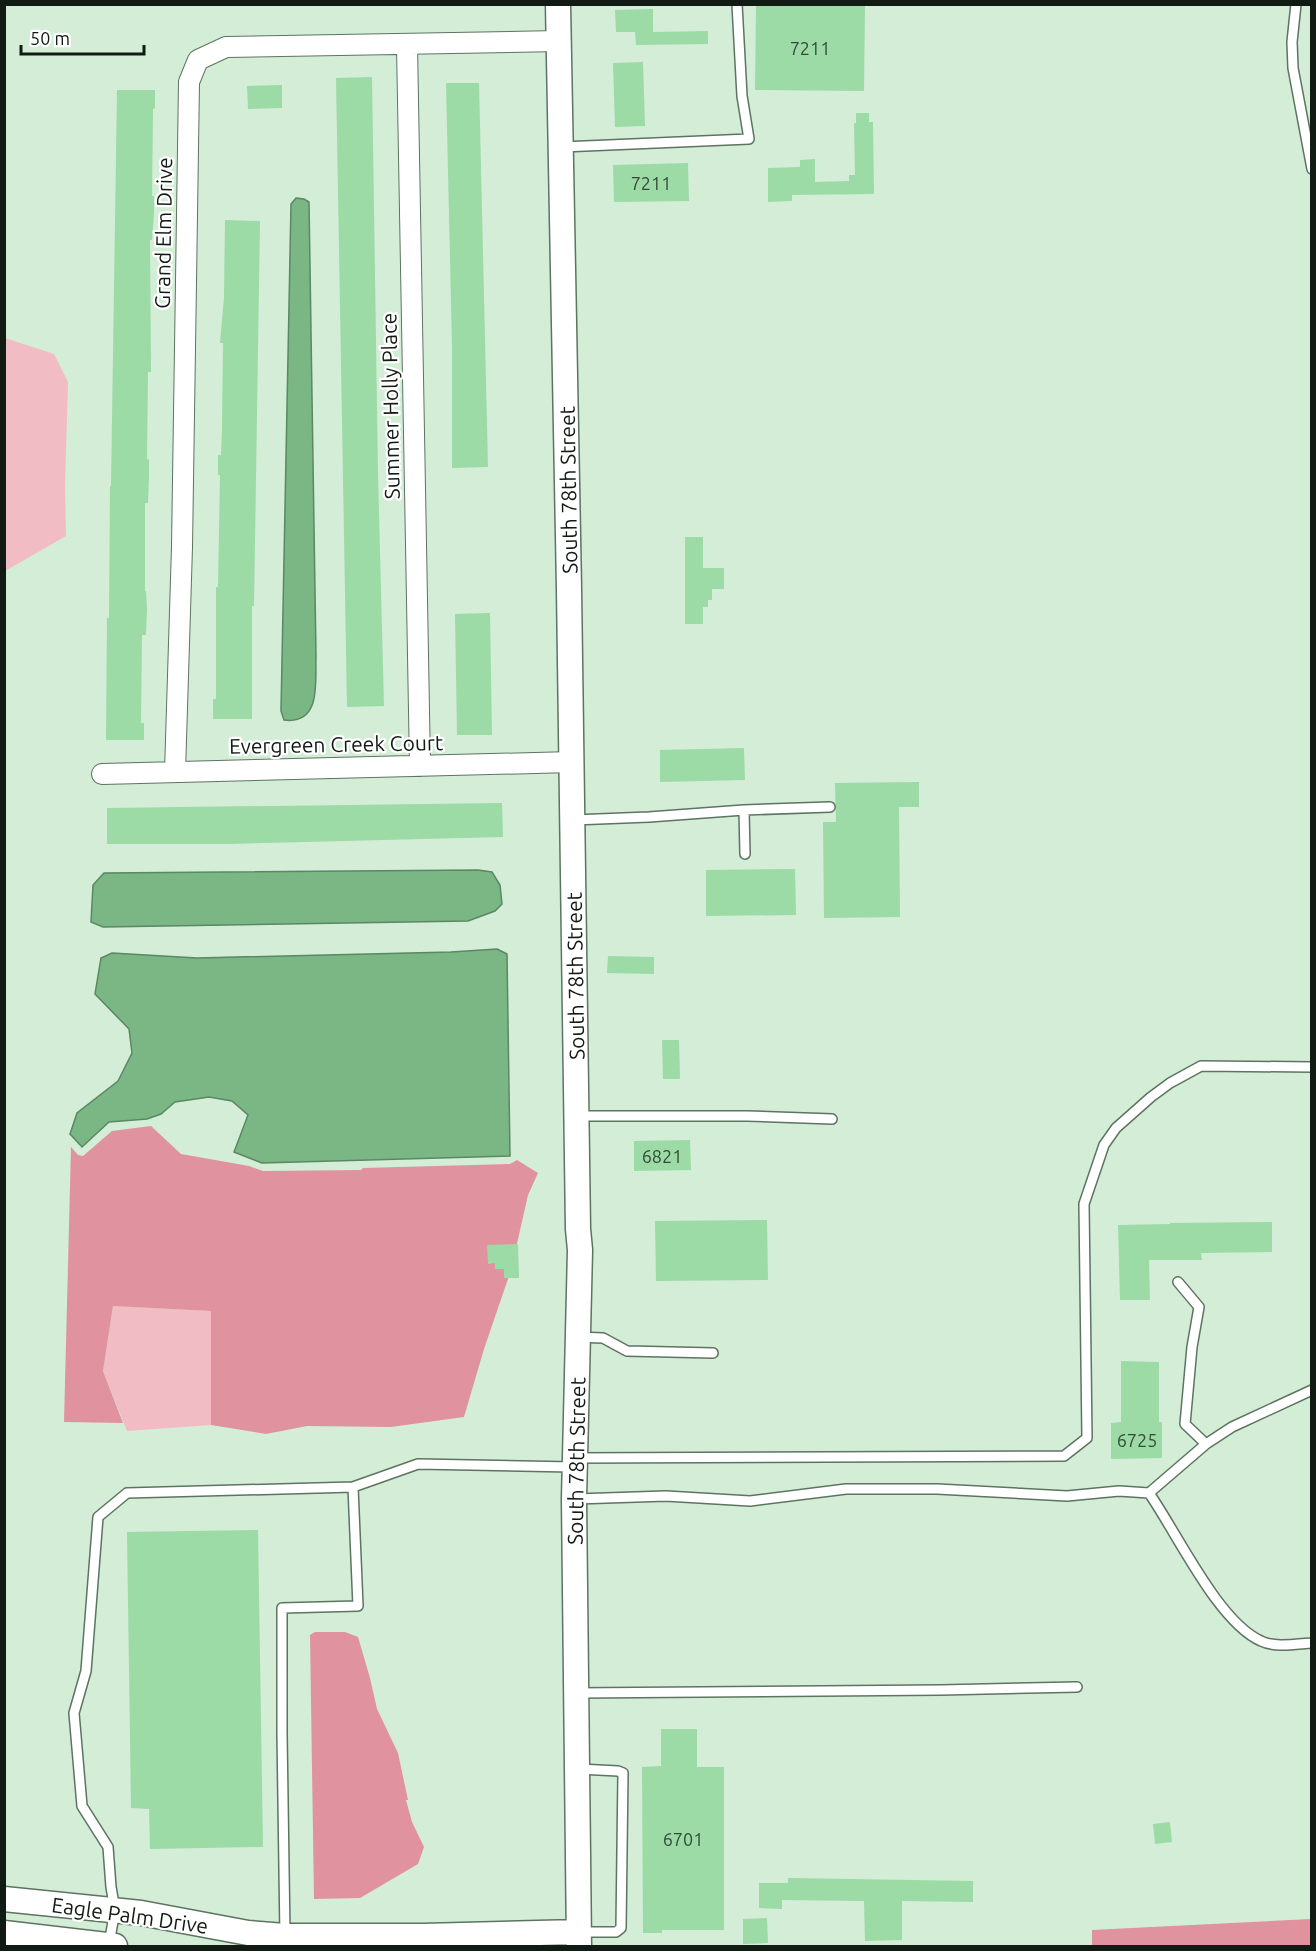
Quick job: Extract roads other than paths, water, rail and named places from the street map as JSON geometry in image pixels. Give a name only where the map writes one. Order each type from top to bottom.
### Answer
[{"type":"street","name":"South 78th Street","points":[[558,4],[580,1250],[574,1499],[579,1939]]},
{"type":"street","name":"Grand Elm Drive","points":[[175,772],[182,548],[189,82],[198,60],[226,47],[559,41]]},
{"type":"street","name":"Summer Holly Place","points":[[407,45],[420,766]]},
{"type":"street","name":"Evergreen Creek Court","points":[[102,774],[572,762]]},
{"type":"street","name":"Eagle Palm Drive","points":[[4,1899],[141,1913],[248,1933],[285,1936],[579,1939]]},
{"type":"street","name":"Eagle Palm Drive","points":[[4,1933],[115,1947]]},
{"type":"lane","points":[[562,147],[749,139],[742,96],[737,4]]},
{"type":"lane","points":[[1296,4],[1292,42],[1293,68],[1311,169]]},
{"type":"lane","points":[[573,820],[830,807]]},
{"type":"lane","points":[[744,810],[745,854]]},
{"type":"lane","points":[[109,1946],[115,1910],[108,1847],[82,1806],[74,1713],[86,1671],[98,1517],[127,1493],[353,1487],[418,1464],[1064,1456],[1087,1438],[1084,1204],[1104,1145],[1116,1128],[1151,1097],[1170,1083],[1201,1066],[1311,1067]]},
{"type":"lane","points":[[578,1116],[747,1116],[832,1119]]},
{"type":"lane","points":[[1178,1282],[1199,1307],[1192,1347],[1185,1424],[1206,1444]]},
{"type":"lane","points":[[577,1337],[603,1338],[627,1351],[713,1353]]},
{"type":"lane","points":[[574,1499],[666,1496],[750,1501],[846,1489],[937,1489],[1067,1496],[1119,1491],[1149,1492],[1206,1444],[1232,1427],[1311,1390]]},
{"type":"lane","points":[[285,1936],[282,1608],[357,1606],[353,1487]]},
{"type":"lane","points":[[1149,1492],[1193,1564],[1233,1621],[1247,1634],[1264,1643],[1289,1645],[1311,1643]]},
{"type":"lane","points":[[576,1693],[1077,1687]]},
{"type":"lane","points":[[577,1769],[622,1773],[621,1928],[616,1932],[579,1939]]}]
